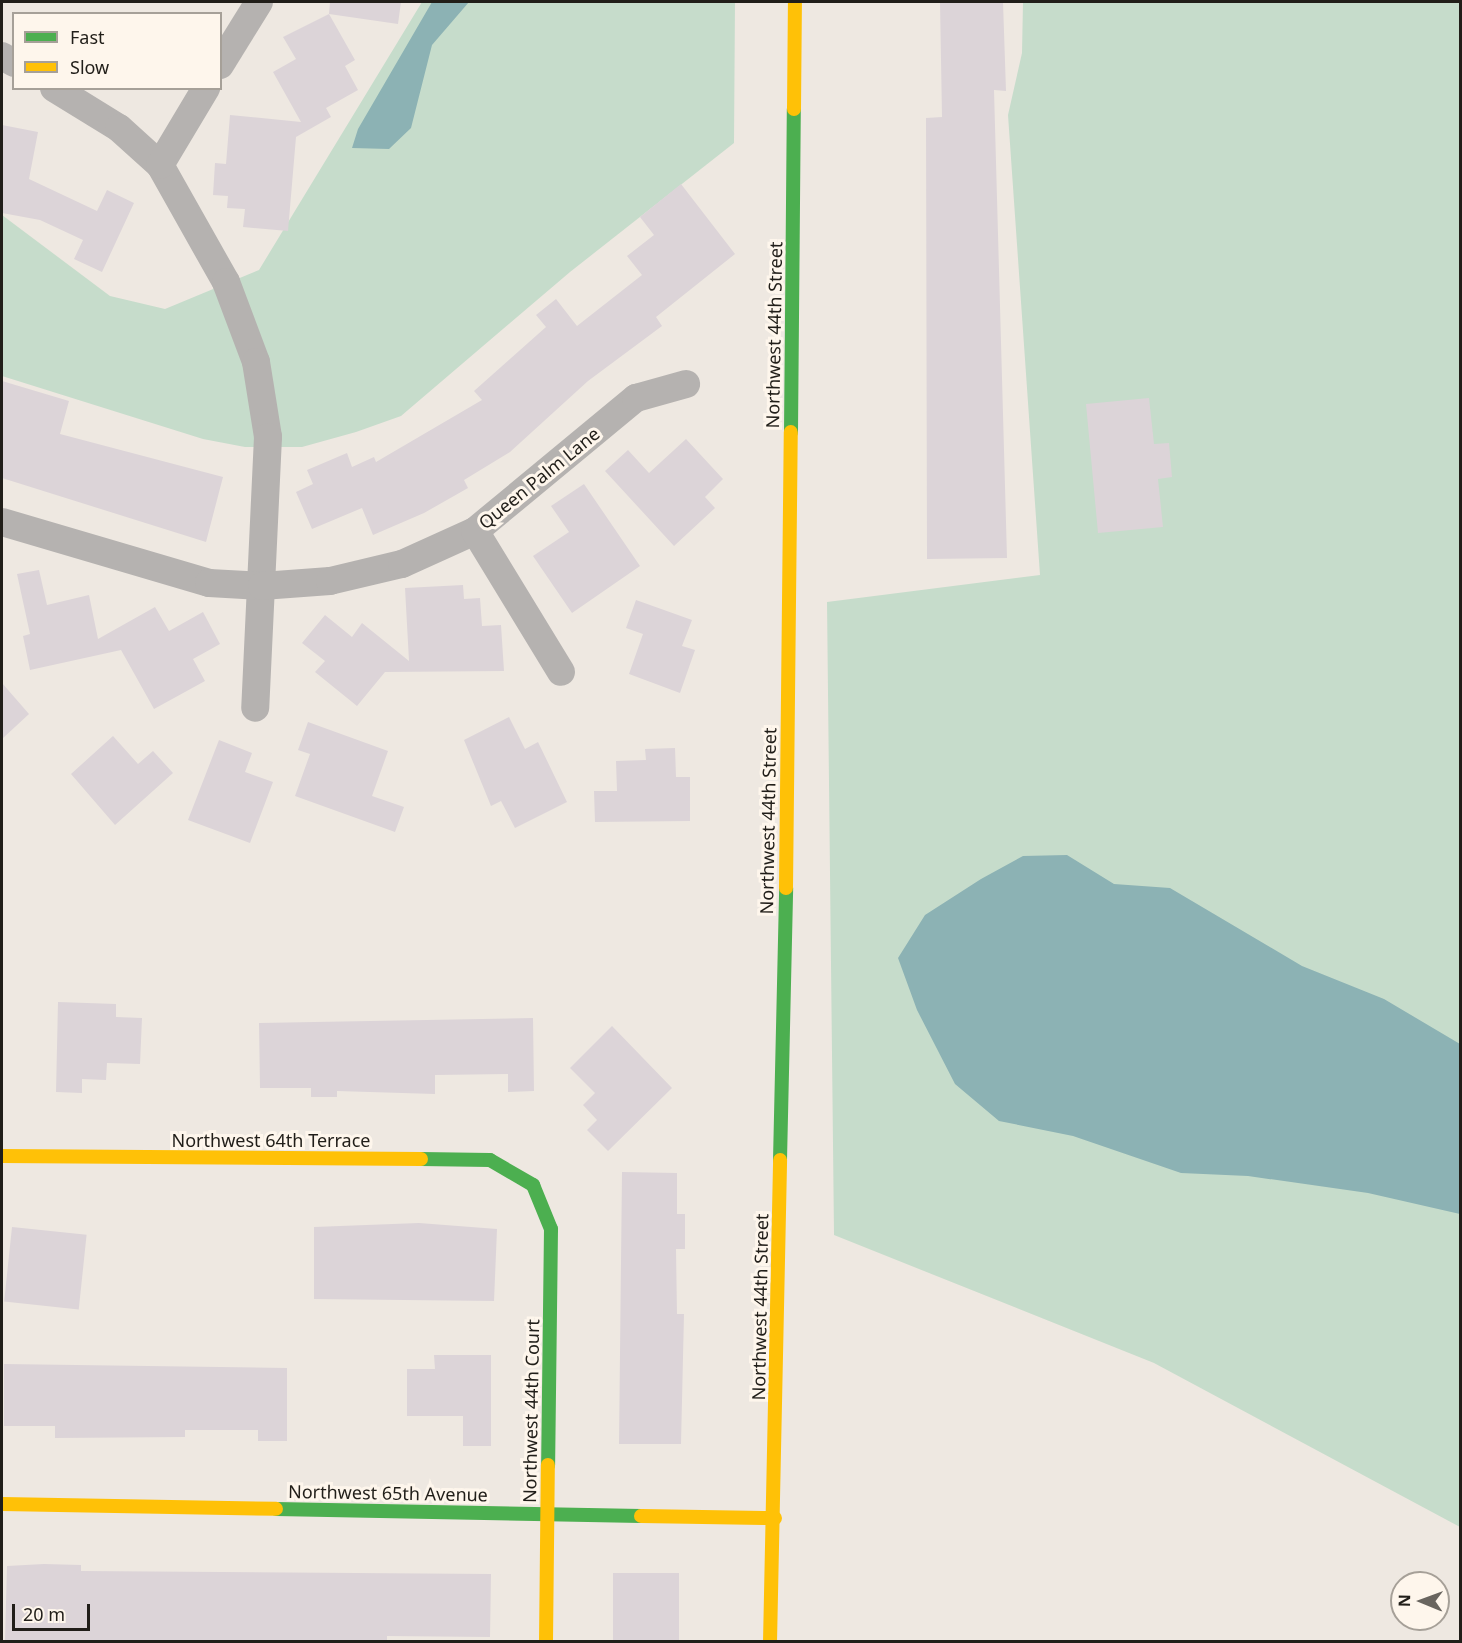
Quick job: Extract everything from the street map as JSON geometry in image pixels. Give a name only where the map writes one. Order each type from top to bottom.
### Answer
[{"type":"street","points":[[222,62],[259,2]]},
{"type":"street","name":"Northwest 44th Street","points":[[770,1641],[775,1518],[795,2]]},
{"type":"street","points":[[57,90],[119,128],[160,165],[226,282],[256,362],[268,437],[255,708]]},
{"type":"street","points":[[160,165],[205,90]]},
{"type":"street","name":"Queen Palm Lane","points":[[2,522],[208,583],[262,586],[330,581],[402,564],[475,531],[636,398],[686,384]]},
{"type":"street","points":[[475,531],[561,672]]},
{"type":"street","name":"Northwest 64th Terrace","points":[[2,1156],[490,1160],[533,1185]]},
{"type":"street","name":"Northwest 44th Court","points":[[533,1185],[551,1229],[546,1641]]},
{"type":"street","name":"Northwest 65th Avenue","points":[[2,1504],[775,1518]]},
{"type":"green space","points":[[422,2],[735,2],[734,143],[570,272],[401,416],[356,432],[302,447],[245,447],[203,439],[2,376],[2,215],[110,296],[165,309],[259,270]]},
{"type":"green space","points":[[1023,2],[1460,2],[1460,1527],[1154,1363],[834,1235],[827,602],[1040,575],[1008,115],[1022,53]]},
{"type":"water","points":[[432,2],[469,2],[432,45],[411,128],[389,149],[352,148],[358,129]]},
{"type":"water","points":[[1067,855],[1114,884],[1170,888],[1302,966],[1384,999],[1460,1044],[1460,1214],[1368,1193],[1248,1176],[1181,1173],[1073,1136],[999,1121],[955,1084],[917,1010],[898,958],[925,915],[981,879],[1023,856]]},
{"type":"building","points":[[330,2],[401,2],[398,24],[329,14]]},
{"type":"building","points":[[940,2],[1003,2],[1006,91],[994,90],[1007,558],[927,559],[926,118],[942,117]]},
{"type":"building","points":[[329,14],[355,60],[345,66],[358,90],[326,108],[331,117],[296,137],[288,231],[243,227],[245,209],[227,208],[228,196],[213,195],[215,163],[226,164],[230,115],[301,122],[273,72],[296,59],[283,37]]},
{"type":"building","points":[[2,125],[38,132],[29,179],[97,211],[107,190],[134,203],[102,272],[74,259],[83,240],[40,220],[2,213]]},
{"type":"building","points":[[681,184],[735,254],[656,317],[662,326],[588,381],[510,452],[464,480],[468,488],[424,513],[373,535],[362,508],[312,529],[296,492],[313,484],[307,470],[347,453],[352,467],[374,457],[376,462],[482,400],[474,391],[546,327],[536,315],[556,299],[577,326],[642,275],[627,256],[654,235],[640,217]]},
{"type":"building","points":[[2,381],[69,401],[60,434],[223,477],[206,542],[2,478]]},
{"type":"building","points":[[1149,398],[1154,444],[1169,443],[1172,477],[1158,479],[1163,527],[1098,533],[1086,404]]},
{"type":"building","points":[[686,439],[723,479],[705,497],[715,508],[674,546],[605,471],[628,450],[649,473]]},
{"type":"building","points":[[584,484],[640,566],[572,613],[533,556],[569,532],[551,506]]},
{"type":"building","points":[[39,570],[47,605],[89,595],[98,639],[155,607],[169,631],[203,612],[220,644],[193,659],[205,681],[154,709],[121,650],[30,670],[23,636],[30,634],[17,574]]},
{"type":"building","points":[[463,585],[464,599],[480,598],[482,626],[501,625],[504,671],[385,672],[357,706],[315,672],[325,661],[302,643],[325,615],[352,637],[362,623],[409,661],[405,588]]},
{"type":"building","points":[[636,600],[692,620],[682,646],[695,650],[680,693],[629,674],[643,634],[626,628]]},
{"type":"building","points":[[2,683],[29,714],[2,739]]},
{"type":"building","points":[[509,717],[525,749],[538,742],[567,802],[515,828],[501,801],[491,806],[464,740]]},
{"type":"building","points":[[308,722],[388,751],[372,796],[404,807],[395,832],[295,796],[310,754],[298,750]]},
{"type":"building","points":[[113,736],[138,764],[153,751],[173,773],[115,825],[71,774]]},
{"type":"building","points":[[219,740],[252,753],[245,772],[273,782],[250,843],[188,820]]},
{"type":"building","points":[[675,748],[676,777],[690,777],[690,821],[595,822],[594,791],[617,791],[616,761],[646,760],[645,749]]},
{"type":"building","points":[[58,1002],[116,1004],[116,1017],[142,1018],[140,1064],[107,1063],[106,1080],[82,1079],[82,1093],[56,1092]]},
{"type":"building","points":[[533,1018],[534,1091],[508,1092],[508,1074],[435,1075],[435,1094],[337,1091],[337,1097],[311,1097],[311,1088],[260,1088],[259,1023]]},
{"type":"building","points":[[612,1026],[672,1088],[608,1151],[587,1130],[597,1120],[583,1105],[595,1093],[570,1068]]},
{"type":"building","points":[[622,1172],[677,1173],[677,1214],[685,1214],[685,1249],[676,1249],[677,1314],[684,1314],[681,1444],[619,1444]]},
{"type":"building","points":[[419,1223],[497,1229],[494,1301],[314,1299],[314,1227]]},
{"type":"building","points":[[12,1227],[87,1235],[79,1309],[4,1302]]},
{"type":"building","points":[[434,1355],[491,1355],[491,1446],[463,1446],[463,1416],[407,1416],[407,1369],[435,1369]]},
{"type":"building","points":[[4,1364],[287,1368],[287,1441],[258,1441],[258,1430],[185,1430],[185,1437],[55,1438],[55,1426],[4,1426]]},
{"type":"building","points":[[81,1565],[81,1571],[491,1574],[490,1637],[387,1636],[387,1641],[5,1640],[7,1566]]},
{"type":"building","points":[[613,1573],[679,1573],[679,1641],[613,1641]]},
{"type":"traffic: fast","points":[[791,432],[794,109]]},
{"type":"traffic: fast","points":[[780,1160],[786,888]]},
{"type":"traffic: fast","points":[[421,1159],[490,1160],[533,1185],[551,1229],[548,1465]]},
{"type":"traffic: fast","points":[[276,1509],[641,1516]]},
{"type":"traffic: slow","points":[[794,109],[795,2]]},
{"type":"traffic: slow","points":[[786,888],[791,432]]},
{"type":"traffic: slow","points":[[2,1156],[421,1159]]},
{"type":"traffic: slow","points":[[770,1642],[780,1160]]},
{"type":"traffic: slow","points":[[546,1642],[548,1465]]},
{"type":"traffic: slow","points":[[2,1504],[276,1509]]},
{"type":"traffic: slow","points":[[641,1516],[775,1518]]}]
